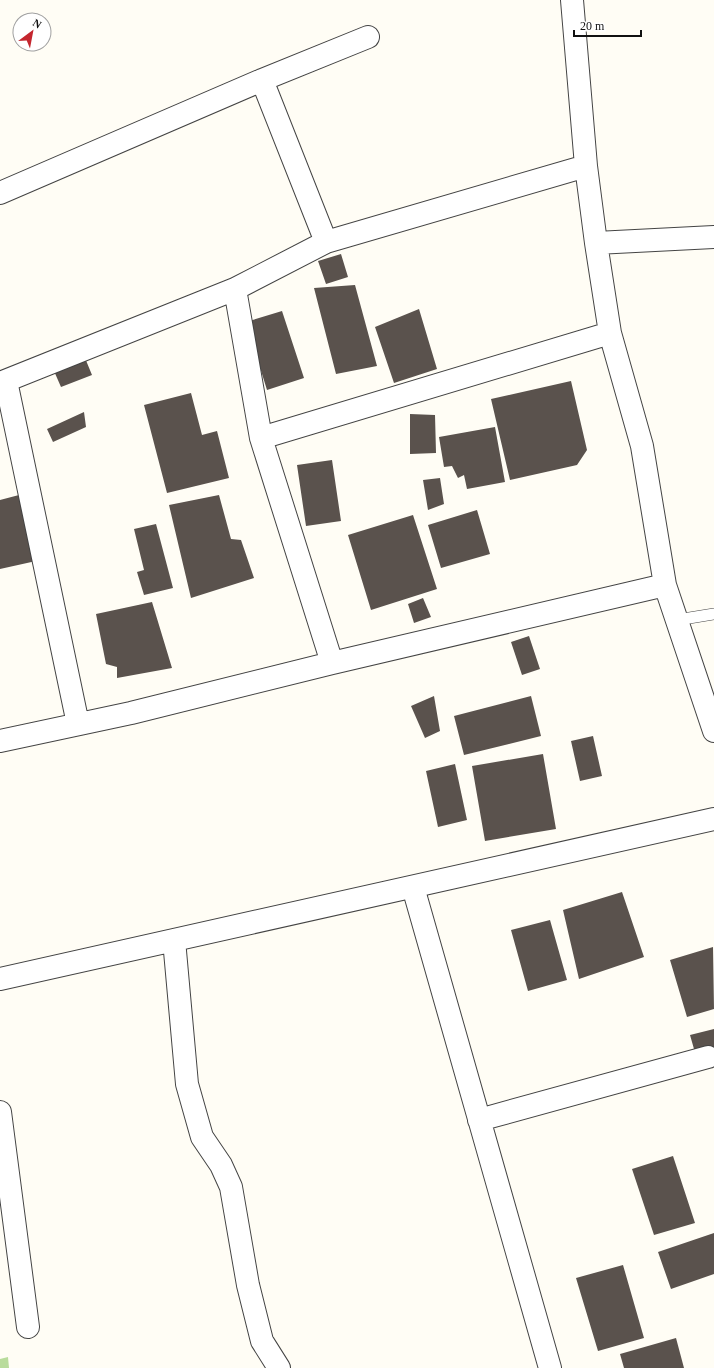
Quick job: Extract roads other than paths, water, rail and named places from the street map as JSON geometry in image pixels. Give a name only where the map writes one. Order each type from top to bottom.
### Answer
[{"type":"street","points":[[572,0],[586,166],[610,333],[642,446],[665,585],[714,731]]},
{"type":"street","points":[[0,193],[262,80],[368,37]]},
{"type":"street","points":[[262,80],[326,242]]},
{"type":"street","points":[[78,724],[3,382],[235,289],[326,242],[586,166]]},
{"type":"street","points":[[596,243],[714,237]]},
{"type":"street","points":[[235,289],[261,438],[332,663]]},
{"type":"street","points":[[261,438],[610,333]]},
{"type":"street","points":[[0,741],[131,713],[332,663],[665,585]]},
{"type":"street","points":[[0,980],[714,819]]},
{"type":"street","points":[[413,887],[550,1368]]},
{"type":"street","points":[[174,940],[187,1084],[202,1137],[221,1165],[231,1187],[248,1285],[258,1327],[262,1341],[279,1368]]},
{"type":"street","points":[[479,1120],[708,1057]]},
{"type":"street","points":[[0,1112],[28,1327]]},
{"type":"lane","points":[[677,620],[714,614]]}]
